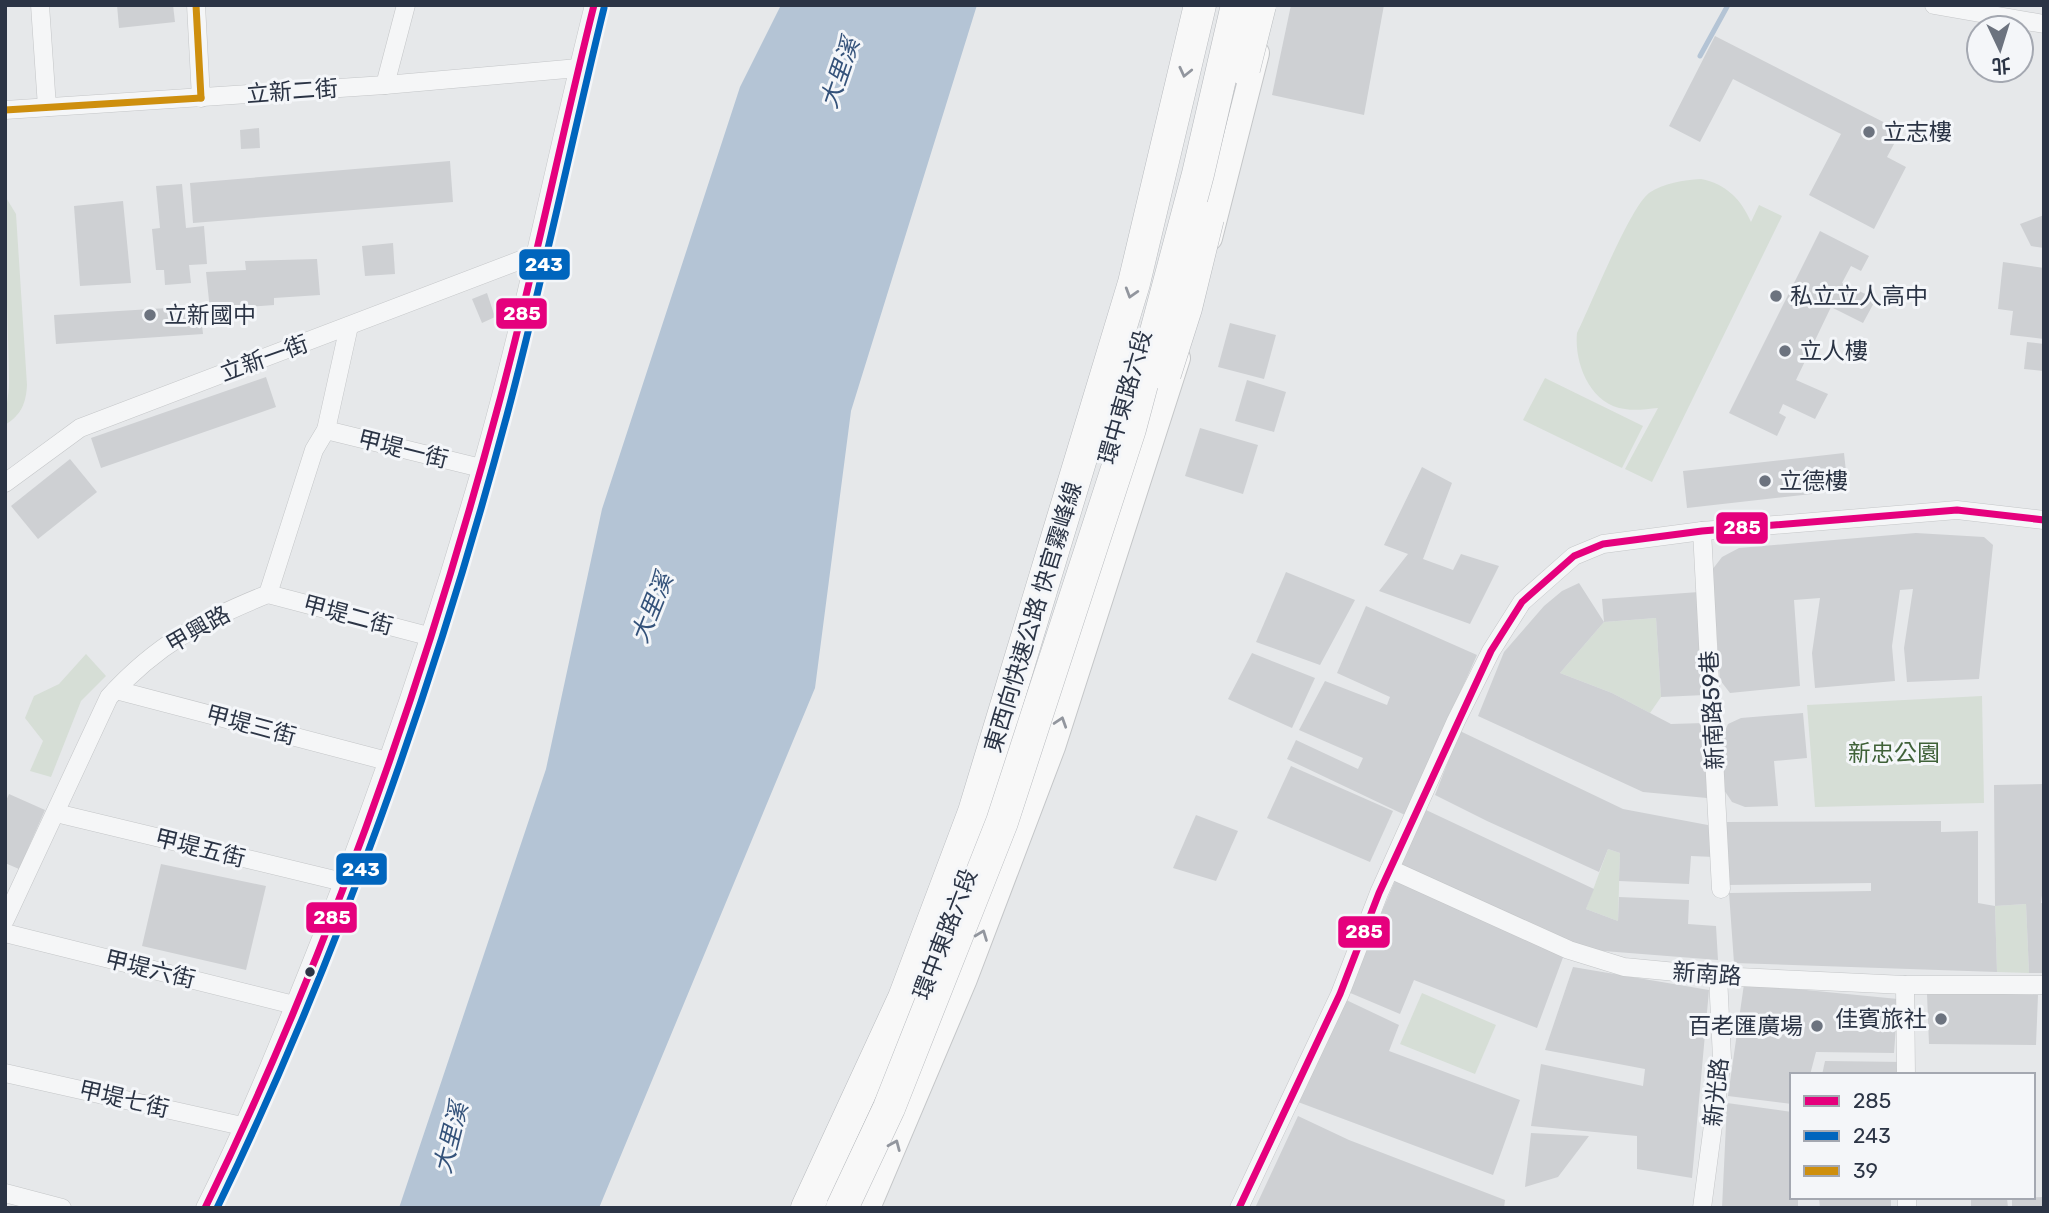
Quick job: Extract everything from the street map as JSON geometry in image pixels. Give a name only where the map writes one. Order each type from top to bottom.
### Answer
[{"type":"highway","name":"東西向快速公路 快官霧峰線","points":[[807,1208],[904,998],[974,811],[1134,283],[1200,5]]},
{"type":"highway","name":"東西向快速公路 快官霧峰線","points":[[842,1208],[889,1108],[1002,822],[1130,429],[1198,174],[1237,5]]},
{"type":"highway","points":[[1079,580],[1105,546],[1131,485],[1186,308],[1260,5]]},
{"type":"street","points":[[40,5],[47,107]]},
{"type":"street","points":[[196,5],[201,98]]},
{"type":"street","points":[[386,85],[407,5]]},
{"type":"street","points":[[205,1208],[294,1005],[343,883],[428,636],[481,468],[594,5]]},
{"type":"street","name":"環中東路六段","points":[[824,1208],[916,1009],[991,816],[1119,426],[1223,5]]},
{"type":"street","name":"環中東路六段","points":[[868,1208],[965,979],[1053,747],[1184,337],[1268,5]]},
{"type":"street","points":[[1934,5],[2044,24]]},
{"type":"street","name":"立新二街","points":[[5,110],[386,85],[578,68]]},
{"type":"street","name":"立新一街","points":[[5,483],[80,428],[534,255]]},
{"type":"street","points":[[268,594],[314,450],[326,430],[349,326]]},
{"type":"street","points":[[1145,329],[1184,337]]},
{"type":"street","name":"甲堤一街","points":[[326,430],[481,468]]},
{"type":"street","points":[[1239,1208],[1340,994],[1390,869],[1491,651],[1522,602],[1574,555],[1603,544],[1702,531],[1957,510],[2044,520]]},
{"type":"street","name":"新南路59巷","points":[[1702,531],[1721,889]]},
{"type":"street","name":"甲堤二街","points":[[268,594],[428,636]]},
{"type":"street","name":"甲興路","points":[[5,920],[103,705],[151,656],[209,617],[268,594]]},
{"type":"street","name":"甲堤三街","points":[[116,690],[387,761]]},
{"type":"street","name":"甲堤五街","points":[[56,813],[343,883]]},
{"type":"street","name":"新南路","points":[[1390,869],[1569,950],[1624,967],[1718,976],[1905,985],[2044,985]]},
{"type":"street","name":"甲堤六街","points":[[5,933],[294,1005]]},
{"type":"street","name":"新光路","points":[[1702,1208],[1722,1058],[1718,976]]},
{"type":"street","points":[[1905,985],[1906,1073]]},
{"type":"street","name":"甲堤七街","points":[[5,1073],[242,1126]]},
{"type":"street","points":[[5,1194],[62,1208]]},
{"type":"green space","points":[[1701,179],[1710,181],[1732,194],[1751,222],[1759,205],[1782,216],[1652,482],[1625,469],[1658,408],[1625,409],[1602,400],[1587,381],[1582,369],[1578,357],[1577,333],[1621,237],[1641,202],[1649,193],[1661,187]]},
{"type":"green space","points":[[5,196],[16,214],[27,385],[22,408],[5,425],[9,382]]},
{"type":"green space","points":[[1545,378],[1643,426],[1622,468],[1523,420]]},
{"type":"green space","points":[[1656,618],[1661,697],[1650,713],[1612,693],[1560,673],[1604,622]]},
{"type":"green space","points":[[86,654],[106,676],[81,701],[51,777],[30,771],[43,741],[25,718],[34,696],[59,684]]},
{"type":"green space","name":"新忠公園","points":[[1982,696],[1984,803],[1815,807],[1807,705]]},
{"type":"green space","points":[[1608,849],[1620,853],[1618,921],[1586,909]]},
{"type":"green space","points":[[2026,904],[2029,973],[1997,972],[1995,906]]},
{"type":"green space","points":[[1422,993],[1496,1025],[1475,1074],[1400,1044]]},
{"type":"water","name":"大里溪","points":[[781,5],[977,5],[851,411],[815,688],[599,1208],[399,1208],[546,769],[602,509],[740,87]]},
{"type":"building","points":[[117,5],[173,5],[175,22],[119,28]]},
{"type":"building","points":[[1291,5],[1384,5],[1364,115],[1272,95]]},
{"type":"building","name":"立志樓","points":[[1715,36],[1901,131],[1887,157],[1906,167],[1874,229],[1809,195],[1841,134],[1733,79],[1700,142],[1669,126]]},
{"type":"building","points":[[259,128],[260,148],[241,149],[240,130]]},
{"type":"building","points":[[450,161],[453,202],[193,223],[190,183]]},
{"type":"building","points":[[182,184],[186,228],[204,226],[207,264],[189,265],[191,283],[165,285],[164,270],[156,270],[152,229],[160,228],[156,186]]},
{"type":"building","points":[[123,201],[131,283],[80,286],[74,206]]},
{"type":"building","points":[[2044,215],[2044,248],[2031,246],[2020,224]]},
{"type":"building","name":"立人樓","points":[[1820,231],[1869,256],[1861,271],[1851,266],[1842,283],[1876,299],[1863,323],[1831,307],[1796,380],[1828,394],[1815,419],[1783,404],[1779,413],[1786,417],[1777,436],[1729,413]]},
{"type":"building","points":[[393,243],[395,274],[365,276],[362,246]]},
{"type":"building","points":[[317,259],[320,295],[274,298],[274,305],[210,310],[206,272],[246,270],[245,261]]},
{"type":"building","points":[[2003,262],[2044,268],[2044,339],[2010,335],[2013,311],[1998,309]]},
{"type":"building","points":[[487,293],[495,317],[482,323],[472,299]]},
{"type":"building","points":[[200,306],[203,334],[56,344],[54,315]]},
{"type":"building","points":[[1230,323],[1276,335],[1264,379],[1218,367]]},
{"type":"building","points":[[2027,342],[2044,344],[2043,371],[2024,369]]},
{"type":"building","points":[[266,377],[276,407],[101,468],[91,438]]},
{"type":"building","points":[[1247,380],[1286,392],[1274,432],[1235,421]]},
{"type":"building","points":[[1200,428],[1258,445],[1243,494],[1185,476]]},
{"type":"building","name":"立德樓","points":[[1844,453],[1848,490],[1687,508],[1683,471]]},
{"type":"building","points":[[70,459],[97,492],[38,539],[11,506]]},
{"type":"building","points":[[1422,467],[1452,483],[1423,559],[1453,570],[1461,554],[1499,566],[1470,624],[1379,591],[1408,554],[1384,545]]},
{"type":"building","points":[[1916,533],[1984,537],[1993,545],[1979,679],[1907,682],[1904,648],[1913,589],[1900,590],[1892,646],[1895,681],[1815,688],[1812,653],[1820,598],[1794,600],[1800,686],[1730,693],[1720,680],[1712,570],[1722,557],[1739,548]]},
{"type":"building","points":[[1286,572],[1355,600],[1320,665],[1256,642]]},
{"type":"building","points":[[1579,583],[1604,622],[1560,673],[1612,693],[1671,724],[1704,723],[1707,798],[1643,792],[1478,716],[1504,652],[1544,606],[1562,591]]},
{"type":"building","points":[[1699,592],[1705,695],[1661,697],[1656,618],[1604,622],[1602,599]]},
{"type":"building","points":[[1366,606],[1477,655],[1405,815],[1287,759],[1296,740],[1358,769],[1363,758],[1299,730],[1325,681],[1387,705],[1390,697],[1337,673]]},
{"type":"building","points":[[1252,653],[1315,678],[1292,728],[1228,699]]},
{"type":"building","points":[[1803,713],[1807,758],[1774,761],[1778,806],[1745,807],[1732,802],[1724,790],[1722,738],[1728,724],[1741,718]]},
{"type":"building","points":[[1460,731],[1623,809],[1713,826],[1714,857],[1691,856],[1689,884],[1619,881],[1620,853],[1608,849],[1599,872],[1487,821],[1435,795]]},
{"type":"building","points":[[1291,766],[1393,811],[1370,862],[1267,818]]},
{"type":"building","points":[[2044,784],[2044,880],[2041,903],[2044,903],[2044,973],[2029,973],[2026,904],[1995,906],[1994,785]]},
{"type":"building","points":[[9,794],[45,810],[19,869],[5,863],[5,803]]},
{"type":"building","points":[[1424,809],[1594,889],[1586,909],[1618,921],[1619,897],[1689,900],[1688,924],[1716,926],[1718,960],[1591,950],[1399,868]]},
{"type":"building","points":[[1196,815],[1238,831],[1216,881],[1173,868]]},
{"type":"building","points":[[1941,821],[1941,832],[1978,831],[1978,903],[1995,906],[1997,972],[1734,963],[1729,893],[1871,891],[1871,883],[1727,885],[1726,822]]},
{"type":"building","points":[[161,864],[266,886],[246,970],[142,946]]},
{"type":"building","points":[[1397,876],[1565,952],[1537,1028],[1414,980],[1400,1014],[1348,992]]},
{"type":"building","points":[[1573,967],[1709,990],[1692,1178],[1637,1169],[1637,1136],[1531,1126],[1541,1064],[1643,1086],[1645,1069],[1545,1050]]},
{"type":"building","name":"百老匯廣場","points":[[1744,984],[1898,999],[1894,1053],[1816,1052],[1811,1073],[1790,1073],[1790,1104],[1728,1096]]},
{"type":"building","points":[[1927,994],[2038,995],[2036,1045],[1929,1044]]},
{"type":"building","points":[[1342,998],[1399,1025],[1389,1051],[1520,1100],[1493,1175],[1298,1102]]},
{"type":"building","points":[[1825,1061],[1904,1062],[1903,1073],[1822,1073]]},
{"type":"building","points":[[1727,1103],[1790,1112],[1790,1199],[1798,1199],[1798,1208],[1722,1208]]},
{"type":"building","points":[[1298,1116],[1349,1140],[1505,1200],[1504,1208],[1255,1208]]},
{"type":"building","points":[[1531,1133],[1589,1136],[1558,1177],[1525,1187]]},
{"type":"building","points":[[2044,1197],[2044,1208],[2012,1208],[2012,1199]]},
{"type":"building","points":[[1819,1199],[1891,1199],[1891,1208],[1820,1208]]},
{"type":"building","points":[[2007,1199],[2008,1208],[1971,1208],[1971,1200]]},
{"type":"waterway","points":[[1700,56],[1728,5]]},
{"type":"transit line","name":"39","points":[[196,5],[201,98]]},
{"type":"transit line","name":"285","points":[[205,1208],[250,1113],[332,917],[369,818],[437,617],[468,516],[509,363],[594,5]]},
{"type":"transit line","name":"243","points":[[217,1208],[261,1114],[343,919],[416,718],[449,616],[507,415],[604,8]]},
{"type":"transit line","name":"39","points":[[5,110],[201,98]]},
{"type":"transit line","name":"285","points":[[1239,1208],[1340,994],[1379,893],[1491,651],[1522,602],[1574,556],[1603,544],[1702,531],[1957,510],[2044,520]]},
{"type":"place","name":"立志樓","points":[[1869,132]]},
{"type":"place","name":"私立立人高中","points":[[1776,296]]},
{"type":"place","name":"立新國中","points":[[150,315]]},
{"type":"place","name":"立人樓","points":[[1785,351]]},
{"type":"place","name":"立德樓","points":[[1765,481]]},
{"type":"place","name":"佳賓旅社","points":[[1941,1019]]},
{"type":"place","name":"百老匯廣場","points":[[1817,1026]]}]
